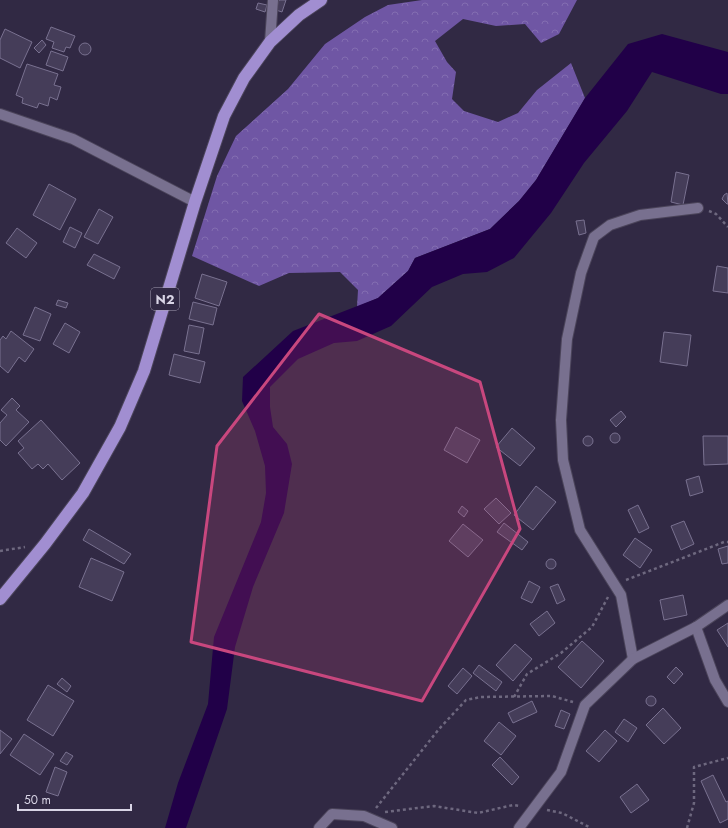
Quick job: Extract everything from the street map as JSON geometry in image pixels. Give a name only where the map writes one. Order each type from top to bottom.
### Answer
[{"type":"highway","name":"N2","points":[[0,599],[45,544],[83,493],[120,427],[144,371],[194,202],[224,116],[244,78],[270,42],[298,15],[321,0]]},
{"type":"street","points":[[270,42],[273,0]]},
{"type":"street","points":[[0,114],[74,139],[194,202]]},
{"type":"street","points":[[632,658],[621,595],[580,530],[563,460],[561,420],[567,339],[581,273],[594,237],[610,225],[640,215],[698,208]]},
{"type":"street","points":[[519,828],[561,772],[585,705],[632,658],[696,627],[728,605]]},
{"type":"street","points":[[696,627],[715,680],[728,702]]},
{"type":"street","points":[[319,828],[332,814],[368,818],[392,828]]},
{"type":"path","points":[[698,208],[716,214],[728,227]]},
{"type":"path","points":[[514,697],[527,674],[561,653],[592,627],[614,585],[659,566],[724,542],[728,542]]},
{"type":"path","points":[[0,551],[45,544]]},
{"type":"path","points":[[368,818],[439,729],[466,700],[552,696],[585,705]]},
{"type":"path","points":[[686,828],[694,803],[694,767],[728,758]]},
{"type":"path","points":[[368,818],[385,812],[434,806],[478,813],[513,805],[562,814],[591,828]]},
{"type":"highlighted area","points":[[319,314],[480,382],[520,529],[422,701],[191,642],[217,446]]},
{"type":"green space","points":[[422,0],[577,0],[559,34],[541,43],[525,24],[496,26],[463,19],[435,41],[447,62],[456,72],[452,99],[464,111],[498,122],[518,113],[537,90],[571,63],[585,98],[536,180],[519,201],[490,229],[415,258],[408,271],[378,298],[357,307],[358,290],[340,272],[289,273],[259,286],[192,256],[217,176],[236,136],[288,89],[325,44],[365,17],[388,5]]},
{"type":"shaded area","points":[[662,34],[728,52],[728,94],[721,94],[652,72],[627,111],[584,163],[551,213],[514,258],[487,272],[463,274],[432,287],[391,326],[357,341],[334,343],[298,359],[270,387],[270,407],[273,427],[287,444],[292,464],[284,513],[253,587],[235,647],[227,709],[186,828],[165,828],[178,783],[208,704],[214,637],[261,522],[266,493],[265,466],[255,431],[242,401],[243,377],[293,331],[378,298],[408,271],[415,258],[490,229],[519,201],[536,180],[585,98],[628,44]]},
{"type":"building","points":[[279,0],[286,0],[282,12],[276,10]]},
{"type":"building","points":[[258,3],[267,5],[265,12],[256,9]]},
{"type":"building","points":[[51,27],[75,36],[70,48],[66,47],[64,52],[52,48],[54,42],[46,39]]},
{"type":"building","points":[[5,29],[32,42],[20,68],[0,58],[0,40]]},
{"type":"building","points":[[42,40],[46,45],[39,53],[34,48]]},
{"type":"building","points":[[85,43],[89,45],[91,49],[89,53],[85,55],[81,53],[79,49],[81,45]]},
{"type":"building","points":[[51,51],[68,57],[63,71],[46,65]]},
{"type":"building","points":[[27,64],[58,74],[54,85],[61,87],[57,100],[50,97],[48,106],[39,103],[37,108],[22,103],[23,98],[16,95]]},
{"type":"building","points":[[676,172],[689,175],[683,205],[671,202]]},
{"type":"building","points":[[49,184],[76,199],[60,230],[33,215]]},
{"type":"building","points":[[727,193],[728,204],[722,199]]},
{"type":"building","points":[[99,209],[113,217],[98,244],[84,237]]},
{"type":"building","points":[[584,220],[586,233],[579,235],[576,221]]},
{"type":"building","points":[[70,227],[82,233],[75,248],[63,242]]},
{"type":"building","points":[[17,228],[37,243],[26,258],[6,243]]},
{"type":"building","points":[[94,254],[120,267],[114,279],[87,265]]},
{"type":"building","points":[[717,266],[728,268],[728,293],[713,291]]},
{"type":"building","points":[[202,274],[227,282],[219,306],[195,298]]},
{"type":"building","points":[[58,300],[68,303],[66,308],[56,305]]},
{"type":"building","points":[[193,302],[217,308],[213,325],[189,319]]},
{"type":"building","points":[[35,307],[51,314],[40,341],[23,335]]},
{"type":"building","points":[[65,323],[80,332],[69,353],[53,344]]},
{"type":"building","points":[[189,325],[204,328],[199,354],[184,351]]},
{"type":"building","points":[[11,331],[34,349],[25,362],[19,357],[8,373],[0,366],[0,340],[3,336],[6,339]]},
{"type":"building","points":[[664,332],[691,335],[687,366],[660,362]]},
{"type":"building","points":[[174,354],[205,362],[200,383],[169,375]]},
{"type":"building","points":[[12,398],[20,406],[16,410],[29,422],[6,446],[0,440],[0,423],[7,415],[1,410]]},
{"type":"building","points":[[621,411],[626,417],[616,427],[610,420]]},
{"type":"building","points":[[41,420],[80,463],[62,480],[48,464],[43,469],[38,464],[32,469],[18,453],[24,448],[18,441]]},
{"type":"building","points":[[456,427],[480,440],[467,463],[444,450]]},
{"type":"building","points":[[512,428],[535,448],[520,466],[496,447]]},
{"type":"building","points":[[613,433],[617,433],[619,434],[619,442],[613,443],[610,440],[610,436]]},
{"type":"building","points":[[586,436],[590,436],[592,437],[592,445],[586,446],[583,443],[583,439]]},
{"type":"building","points":[[703,436],[728,436],[728,464],[704,465]]},
{"type":"building","points":[[699,476],[703,492],[690,496],[686,480]]},
{"type":"building","points":[[536,486],[556,502],[533,530],[514,515]]},
{"type":"building","points":[[496,498],[511,513],[499,524],[484,509]]},
{"type":"building","points":[[638,505],[649,528],[639,533],[628,510]]},
{"type":"building","points":[[462,506],[468,511],[464,517],[458,512]]},
{"type":"building","points":[[684,521],[694,544],[681,550],[671,526]]},
{"type":"building","points":[[504,523],[528,542],[522,550],[497,532]]},
{"type":"building","points":[[463,524],[483,540],[468,557],[449,541]]},
{"type":"building","points":[[89,529],[131,554],[124,564],[83,540]]},
{"type":"building","points":[[635,538],[652,550],[640,568],[623,555]]},
{"type":"building","points":[[728,546],[728,563],[722,564],[718,549]]},
{"type":"building","points":[[91,558],[124,572],[112,601],[79,587]]},
{"type":"building","points":[[549,559],[553,559],[555,560],[555,568],[549,569],[546,566],[546,562]]},
{"type":"building","points":[[529,581],[540,587],[532,603],[521,598]]},
{"type":"building","points":[[558,584],[565,600],[557,604],[550,587]]},
{"type":"building","points":[[683,595],[687,615],[664,620],[660,600]]},
{"type":"building","points":[[547,611],[555,623],[539,636],[530,624]]},
{"type":"building","points":[[728,623],[728,647],[717,630]]},
{"type":"building","points":[[582,641],[604,661],[581,688],[558,667]]},
{"type":"building","points":[[515,644],[532,659],[513,681],[496,665]]},
{"type":"building","points":[[479,665],[502,682],[496,691],[473,673]]},
{"type":"building","points":[[676,667],[683,674],[674,684],[667,677]]},
{"type":"building","points":[[463,668],[472,676],[457,694],[448,686]]},
{"type":"building","points":[[62,678],[71,686],[67,692],[57,684]]},
{"type":"building","points":[[48,685],[74,701],[53,736],[27,720]]},
{"type":"building","points":[[649,696],[653,696],[655,697],[655,705],[649,706],[646,703],[646,699]]},
{"type":"building","points":[[532,701],[537,712],[513,723],[508,713]]},
{"type":"building","points":[[663,708],[681,728],[664,744],[646,725]]},
{"type":"building","points":[[561,710],[570,714],[564,729],[555,726]]},
{"type":"building","points":[[624,719],[637,728],[628,742],[615,732]]},
{"type":"building","points":[[499,722],[516,736],[501,755],[484,741]]},
{"type":"building","points":[[0,730],[12,739],[0,754]]},
{"type":"building","points":[[605,730],[617,741],[599,762],[586,751]]},
{"type":"building","points":[[24,734],[54,754],[40,775],[10,755]]},
{"type":"building","points":[[66,752],[73,756],[67,765],[60,761]]},
{"type":"building","points":[[500,757],[519,777],[512,785],[492,765]]},
{"type":"building","points":[[55,767],[67,772],[58,796],[46,792]]},
{"type":"building","points":[[713,775],[726,802],[728,801],[728,819],[720,823],[701,781]]},
{"type":"building","points":[[637,784],[649,800],[631,813],[620,797]]}]
